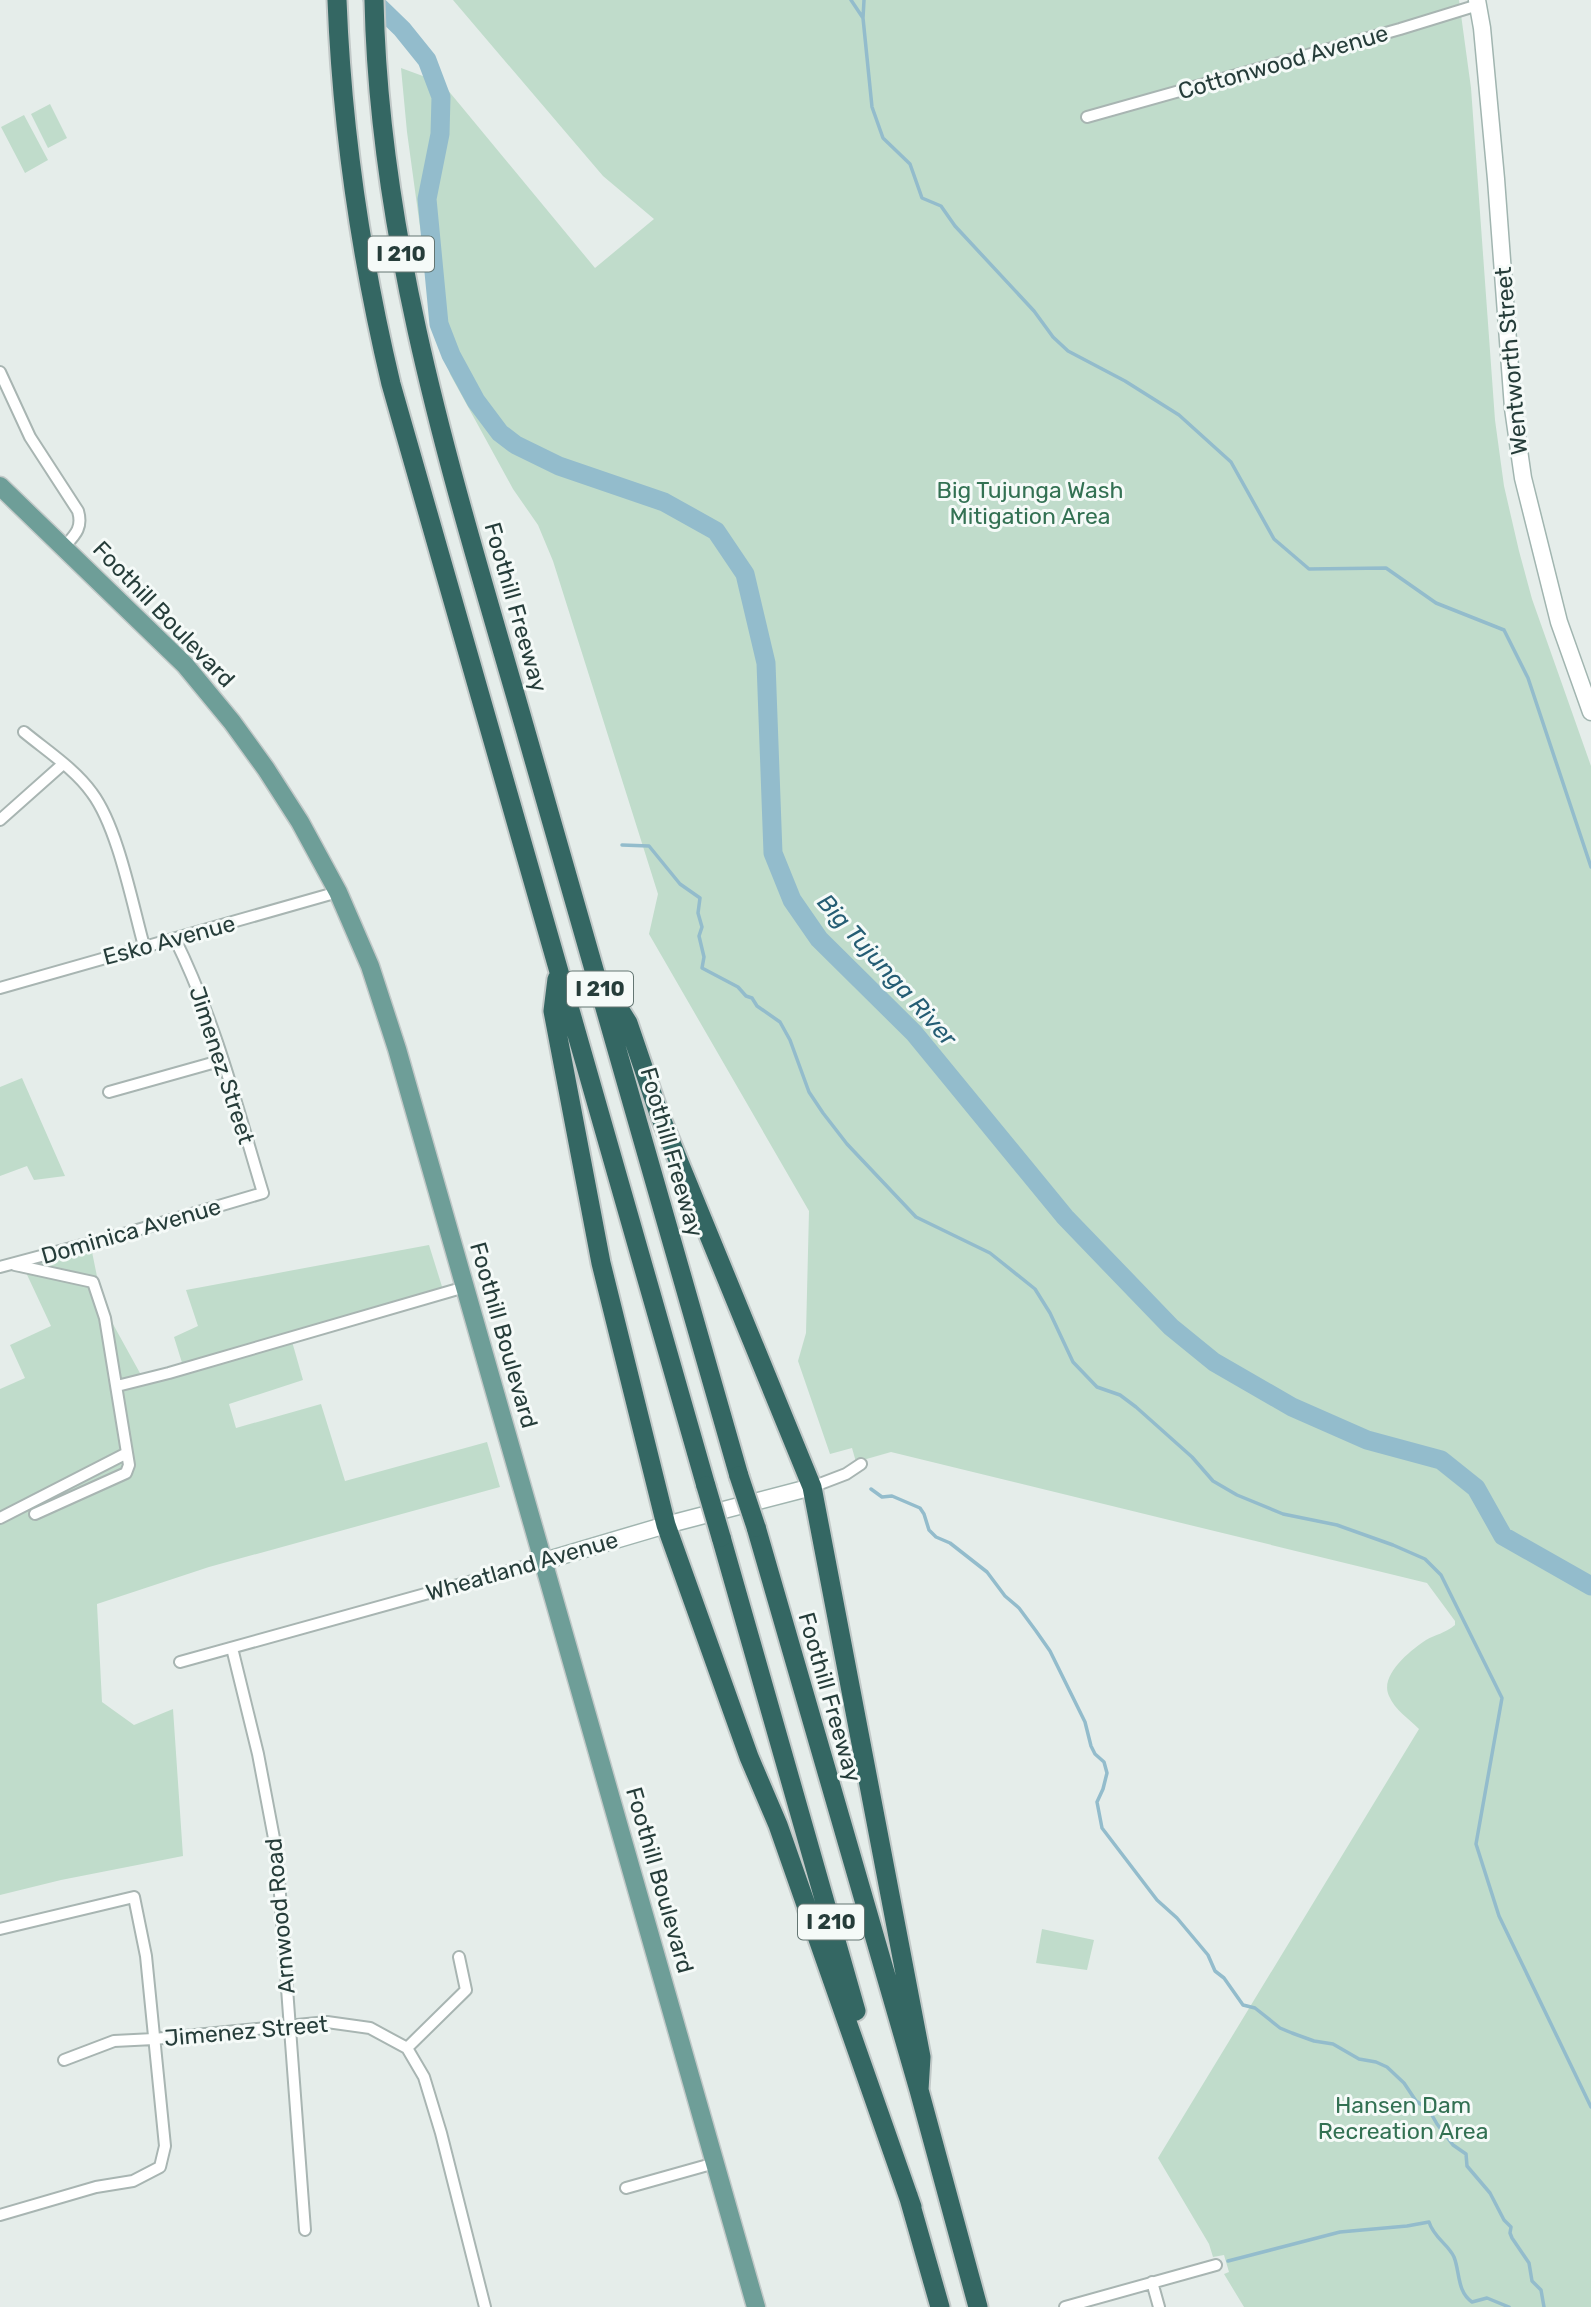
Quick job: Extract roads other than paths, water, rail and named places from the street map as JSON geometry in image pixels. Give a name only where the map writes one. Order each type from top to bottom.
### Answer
[{"type":"highway","name":"I 210","points":[[337,0],[349,156],[362,246],[380,337],[405,434],[940,2307]]},
{"type":"highway","name":"Foothill Freeway","points":[[374,0],[381,108],[406,284],[461,503],[739,1476],[919,2090],[976,2303]]},
{"type":"highway","points":[[595,970],[628,1023],[658,1111],[812,1487],[921,2057],[919,2090]]},
{"type":"highway","points":[[558,971],[553,1011],[601,1263],[666,1525],[749,1757],[778,1825],[912,2207]]},
{"type":"main road","name":"Wentworth Street","points":[[1477,2],[1496,179],[1513,408],[1523,478],[1559,622],[1591,712]]},
{"type":"main road","name":"Foothill Boulevard","points":[[0,486],[185,666],[232,722],[284,796],[338,892],[366,955],[397,1049],[756,2307]]},
{"type":"main road","name":"Wheatland Avenue","points":[[544,1561],[666,1525],[812,1487]]},
{"type":"street","name":"Cottonwood Avenue","points":[[1087,117],[1368,38],[1477,2]]},
{"type":"street","points":[[0,372],[30,437],[78,511],[78,532],[64,547]]},
{"type":"street","points":[[24,732],[86,786],[108,821],[144,946]]},
{"type":"street","points":[[0,820],[63,764]]},
{"type":"street","name":"Esko Avenue","points":[[0,988],[338,892]]},
{"type":"street","name":"Jimenez Street","points":[[175,939],[193,975],[223,1060],[263,1193]]},
{"type":"street","points":[[109,1092],[223,1060]]},
{"type":"street","name":"Dominica Avenue","points":[[0,1267],[263,1193]]},
{"type":"street","points":[[12,1264],[93,1282],[105,1318],[129,1465],[126,1473],[35,1514]]},
{"type":"street","points":[[117,1387],[465,1287]]},
{"type":"street","points":[[0,1518],[127,1453]]},
{"type":"street","name":"Wheatland Avenue","points":[[812,1487],[846,1474],[861,1464]]},
{"type":"street","name":"Wheatland Avenue","points":[[180,1662],[544,1561]]},
{"type":"street","name":"Arnwood Road","points":[[232,1648],[258,1754],[277,1854],[305,2230]]},
{"type":"street","points":[[0,1929],[134,1896],[146,1956],[166,2146],[160,2167],[133,2181],[96,2187],[0,2215]]},
{"type":"street","points":[[459,1957],[466,1990],[407,2048],[424,2077],[441,2133],[485,2307]]},
{"type":"street","name":"Jimenez Street","points":[[64,2060],[114,2041],[327,2022],[370,2028],[407,2048]]},
{"type":"street","points":[[626,2188],[715,2163]]},
{"type":"street","points":[[1065,2307],[1216,2265]]},
{"type":"street","points":[[1152,2282],[1159,2307]]},
{"type":"waterway","name":"Big Tujunga River","points":[[372,0],[402,29],[427,60],[441,97],[440,134],[427,199],[439,324],[451,355],[476,401],[500,433],[516,445],[559,466],[664,502],[716,531],[745,574],[766,663],[773,853],[792,900],[819,939],[914,1033],[1065,1217],[1171,1327],[1214,1362],[1292,1407],[1367,1440],[1441,1460],[1476,1488],[1503,1536],[1591,1586]]},
{"type":"waterway","points":[[851,0],[863,18]]},
{"type":"waterway","points":[[864,0],[863,18],[872,107],[883,138],[910,164],[922,198],[941,206],[955,226],[1034,311],[1053,337],[1068,351],[1125,381],[1179,415],[1231,462],[1274,539],[1309,569],[1386,568],[1436,603],[1504,630],[1528,678],[1591,867]]},
{"type":"waterway","points":[[622,845],[649,846],[680,884],[700,898],[698,913],[702,927],[699,936],[704,957],[702,968],[738,987],[746,996],[752,998],[757,1006],[780,1022],[790,1040],[809,1092],[847,1144],[916,1217],[990,1253],[1035,1289],[1050,1313],[1073,1362],[1097,1387],[1120,1395],[1136,1407],[1192,1457],[1213,1481],[1237,1495],[1283,1514],[1337,1525],[1393,1545],[1425,1559],[1441,1575],[1502,1698],[1476,1844],[1499,1916],[1591,2107]]},
{"type":"waterway","points":[[871,1489],[882,1497],[892,1496],[920,1508],[929,1530],[987,1572],[1036,1631],[1050,1651],[1085,1722],[1095,1754],[1104,1762],[1107,1773],[1097,1802],[1102,1828],[1157,1900],[1177,1918],[1208,1955],[1215,1971],[1224,1978],[1243,2005],[1255,2008],[1280,2028],[1314,2041],[1333,2044],[1359,2059],[1376,2062],[1387,2067],[1404,2083],[1416,2101],[1429,2110],[1453,2145],[1466,2154],[1467,2166],[1490,2193],[1504,2220],[1511,2227],[1512,2238],[1529,2263],[1532,2281],[1541,2290],[1544,2307]]},
{"type":"waterway","points":[[1228,2261],[1340,2232],[1429,2222],[1454,2257],[1461,2287],[1467,2298],[1472,2302],[1487,2298],[1509,2307]]},
{"type":"park label","name":"Big Tujunga Wash Mitigation Area","points":[[1030,503]]},
{"type":"park label","name":"Hansen Dam Recreation Area","points":[[1403,2118]]}]
